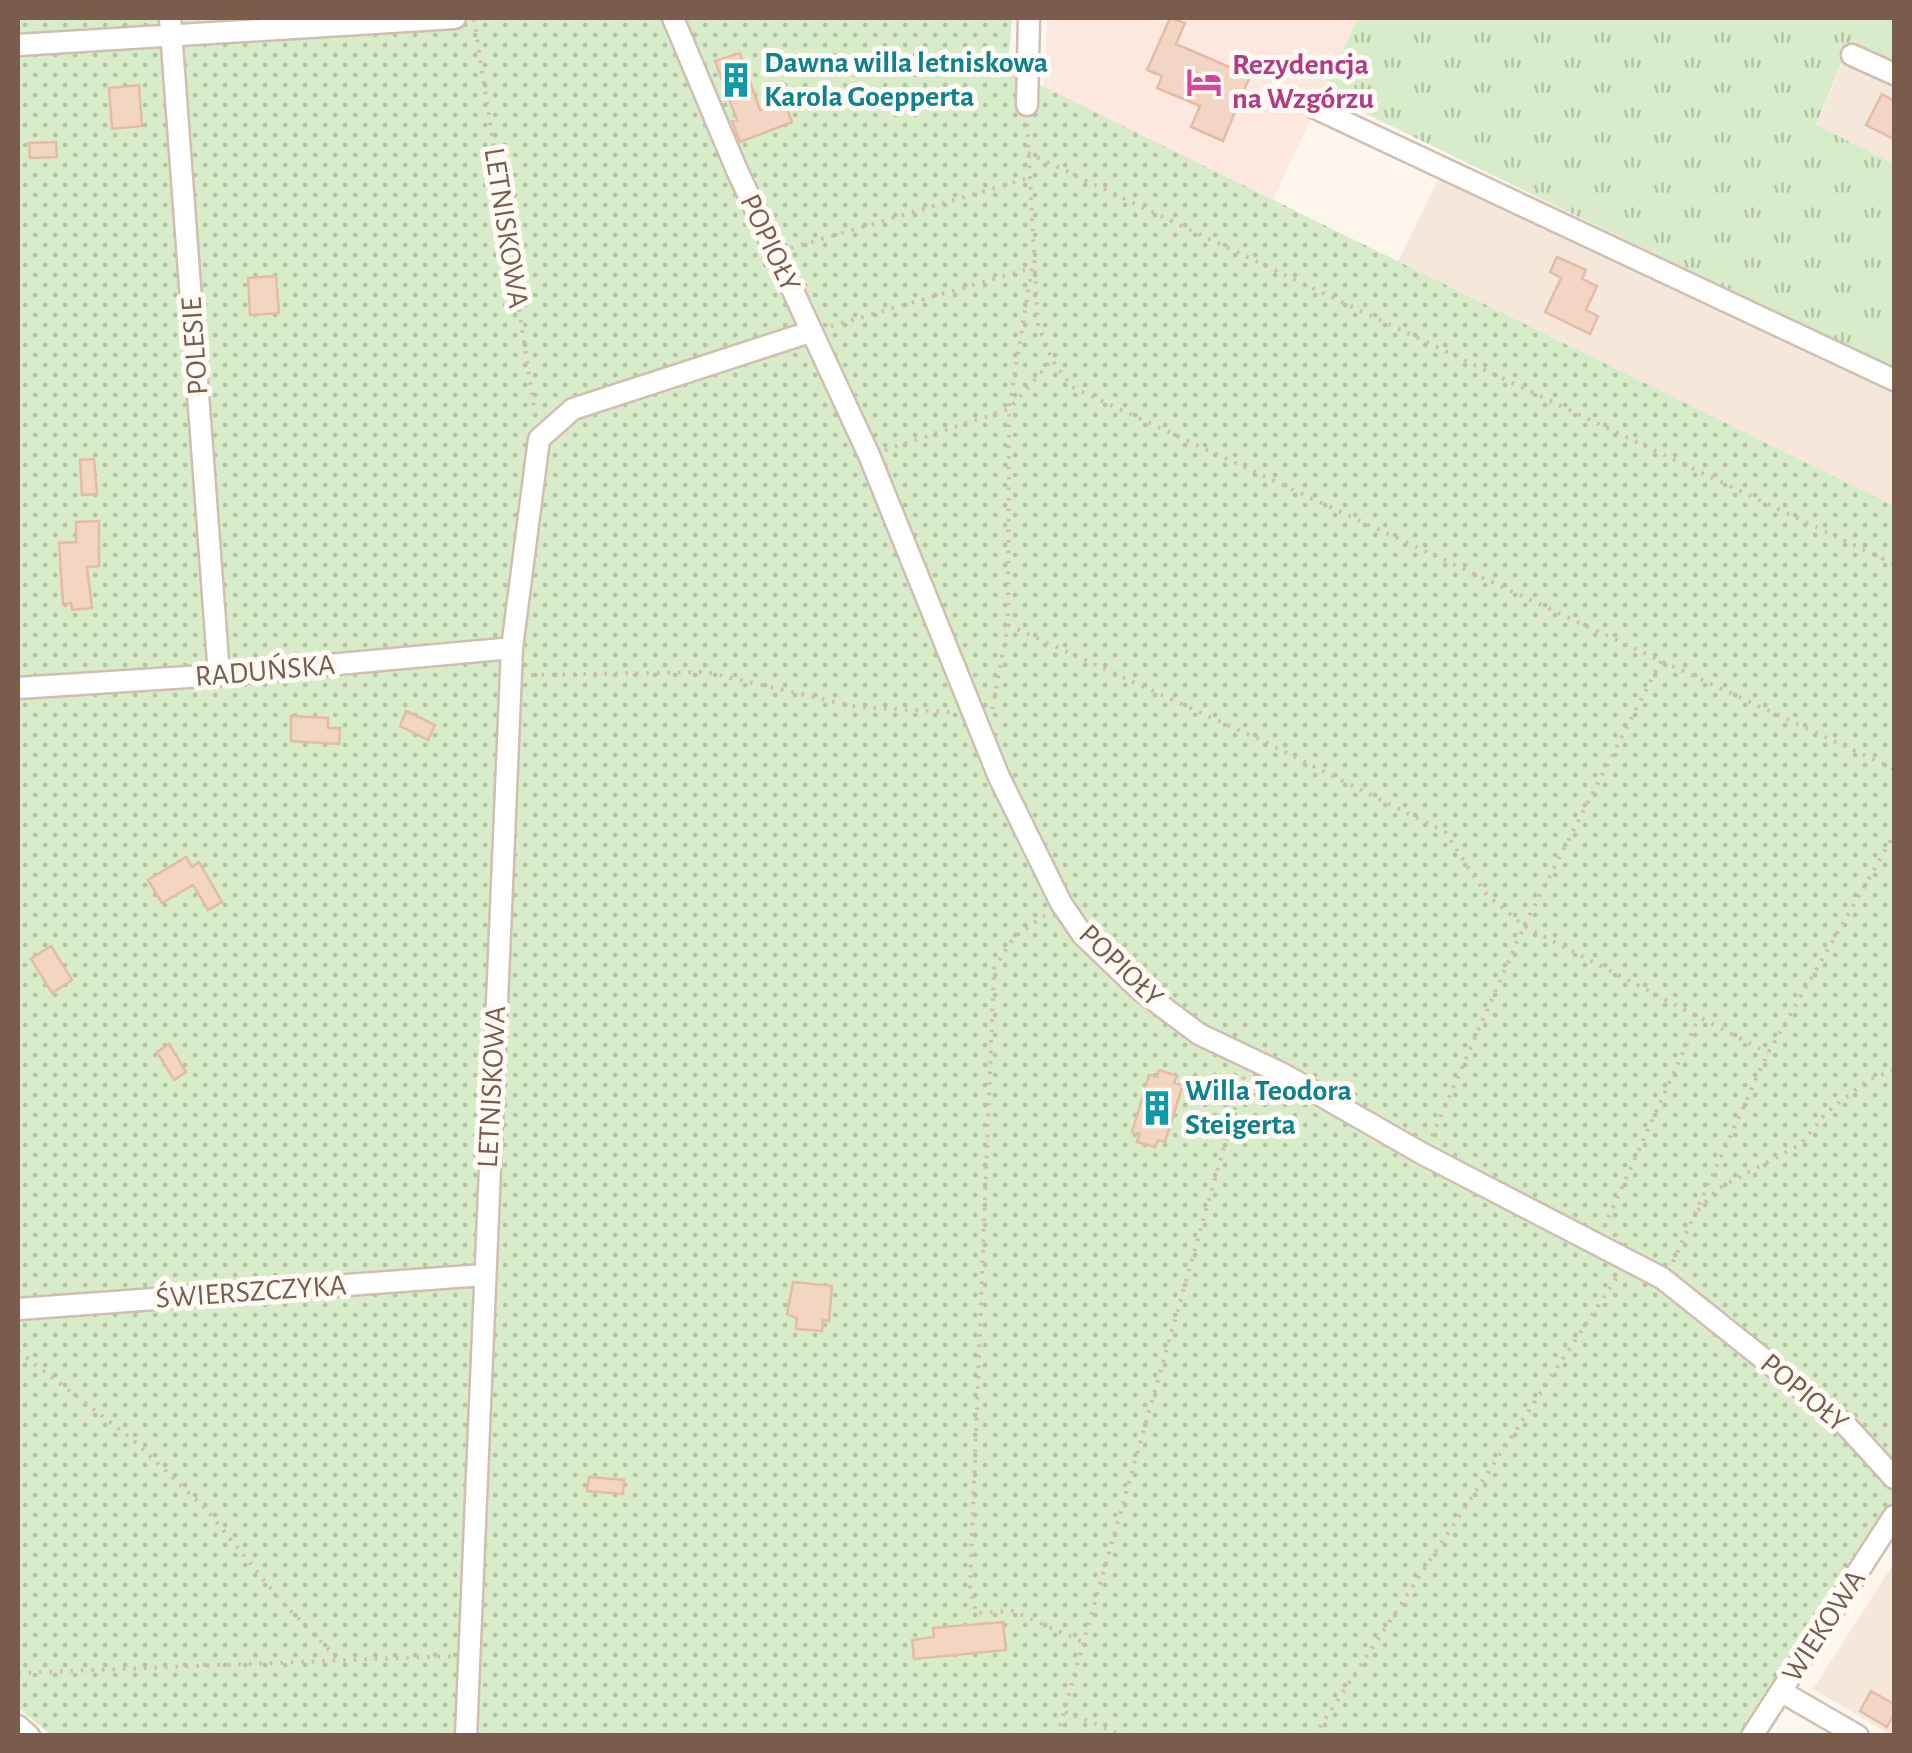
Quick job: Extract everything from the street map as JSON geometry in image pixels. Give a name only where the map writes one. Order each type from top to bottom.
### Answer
[{"type":"street","points":[[18,46],[171,27],[455,18]]},
{"type":"street","name":"POPIOŁY","points":[[674,18],[736,168],[869,456],[1000,777],[1061,903],[1082,934],[1139,989],[1199,1034],[1283,1074],[1423,1154],[1662,1278],[1844,1423],[1894,1478]]},
{"type":"street","points":[[1027,105],[1029,18]]},
{"type":"street","name":"POLESIE","points":[[171,27],[219,675]]},
{"type":"street","points":[[1852,55],[1894,74]]},
{"type":"street","points":[[1315,108],[1894,380]]},
{"type":"street","points":[[539,439],[573,409],[810,332]]},
{"type":"street","name":"LETNISKOWA","points":[[466,1736],[512,648],[539,439]]},
{"type":"street","name":"RADUŃSKA","points":[[18,688],[219,675],[512,648]]},
{"type":"street","name":"ŚWIERSZCZYKA","points":[[18,1309],[484,1275]]},
{"type":"street","name":"WIEKOWA","points":[[1752,1736],[1894,1516]]},
{"type":"street","points":[[1782,1692],[1858,1736]]},
{"type":"street","points":[[18,1726],[29,1736]]},
{"type":"path","name":"LETNISKOWA","points":[[474,18],[539,439]]},
{"type":"path","points":[[1027,105],[1032,268],[1038,325],[1052,360],[1072,387],[1894,770]]},
{"type":"path","points":[[1028,153],[1894,564]]},
{"type":"path","points":[[776,252],[1029,178]]},
{"type":"path","points":[[810,332],[1032,268]]},
{"type":"path","points":[[986,740],[1008,625],[1009,410],[1032,268]]},
{"type":"path","points":[[869,456],[1009,410],[1052,360]]},
{"type":"path","points":[[1008,625],[1265,742],[1445,832],[1485,892],[1524,926],[1768,1053]]},
{"type":"path","points":[[1423,1154],[1524,926],[1661,661]]},
{"type":"path","points":[[511,675],[705,672],[857,708],[975,713]]},
{"type":"path","points":[[1662,1278],[1673,1262],[1768,1053],[1894,835]]},
{"type":"path","points":[[1061,903],[1013,938],[994,969],[970,1586],[976,1613],[1013,1610],[1085,1643]]},
{"type":"path","points":[[1596,1244],[1699,1017]]},
{"type":"path","points":[[1057,1736],[1250,1059]]},
{"type":"path","points":[[1695,1214],[1719,1188],[1801,1144],[1826,1113],[1868,1080],[1894,1070]]},
{"type":"path","points":[[1314,1736],[1628,1260]]},
{"type":"path","points":[[18,1351],[132,1439],[193,1496],[280,1600],[340,1661]]},
{"type":"path","points":[[18,1673],[468,1656]]},
{"type":"path","points":[[1065,1712],[1125,1736]]},
{"type":"shaded area","points":[[1047,18],[1358,18],[1268,210],[1043,110]]},
{"type":"shaded area","points":[[1844,59],[1894,82],[1894,164],[1816,126]]},
{"type":"shaded area","points":[[1440,176],[1894,391],[1894,509],[1393,272]]},
{"type":"shaded area","points":[[1894,1563],[1894,1735],[1891,1735],[1813,1689]]},
{"type":"green space","points":[[18,18],[1012,18],[1008,69],[1894,506],[1894,1532],[1759,1735],[52,1736],[18,1708]]},
{"type":"green space","points":[[1358,18],[1894,18],[1894,64],[1849,44],[1816,125],[1894,164],[1894,370],[1323,93]]},
{"type":"building","name":"Rezydencja na Wzgórzu","points":[[1170,18],[1185,23],[1176,44],[1250,76],[1223,141],[1191,127],[1200,106],[1157,88],[1162,76],[1147,70]]},
{"type":"building","points":[[740,53],[760,110],[784,101],[792,122],[740,142],[732,121],[737,120],[715,61]]},
{"type":"building","points":[[139,85],[142,126],[112,129],[109,88]]},
{"type":"building","points":[[1882,94],[1894,101],[1894,139],[1866,125]]},
{"type":"building","points":[[56,142],[57,157],[30,158],[29,143]]},
{"type":"building","points":[[1557,257],[1586,270],[1582,279],[1597,286],[1586,310],[1598,316],[1590,334],[1545,312],[1561,278],[1550,272]]},
{"type":"building","points":[[276,276],[279,313],[250,315],[248,278]]},
{"type":"building","points":[[94,459],[97,494],[82,495],[80,460]]},
{"type":"building","points":[[99,521],[99,566],[87,567],[92,608],[72,610],[71,603],[63,604],[59,543],[76,542],[76,522]]},
{"type":"building","points":[[406,711],[435,725],[428,740],[400,726]]},
{"type":"building","points":[[291,716],[328,718],[328,728],[340,728],[339,744],[291,741]]},
{"type":"building","points":[[186,857],[192,867],[199,862],[222,902],[208,910],[193,885],[162,903],[148,880]]},
{"type":"building","points":[[51,946],[72,980],[52,993],[31,959]]},
{"type":"building","points":[[169,1044],[186,1072],[174,1080],[157,1052]]},
{"type":"building","name":"Willa Teodora Steigerta","points":[[1159,1070],[1177,1076],[1174,1083],[1183,1085],[1165,1142],[1158,1140],[1155,1147],[1137,1142],[1140,1134],[1132,1132],[1149,1075],[1157,1077]]},
{"type":"building","points":[[793,1282],[832,1286],[829,1321],[823,1320],[822,1331],[796,1329],[797,1318],[787,1314]]},
{"type":"building","points":[[589,1477],[624,1480],[623,1494],[587,1491]]},
{"type":"building","points":[[1003,1622],[1006,1650],[914,1659],[912,1640],[934,1637],[933,1628]]},
{"type":"building","points":[[1871,1691],[1894,1704],[1887,1727],[1860,1711]]},
{"type":"place","name":"Dawna willa letniskowa Karola Goepperta","points":[[736,80]]},
{"type":"place","name":"Rezydencja na Wzgórzu","points":[[1204,82]]},
{"type":"place","name":"Willa Teodora Steigerta","points":[[1157,1108]]}]
